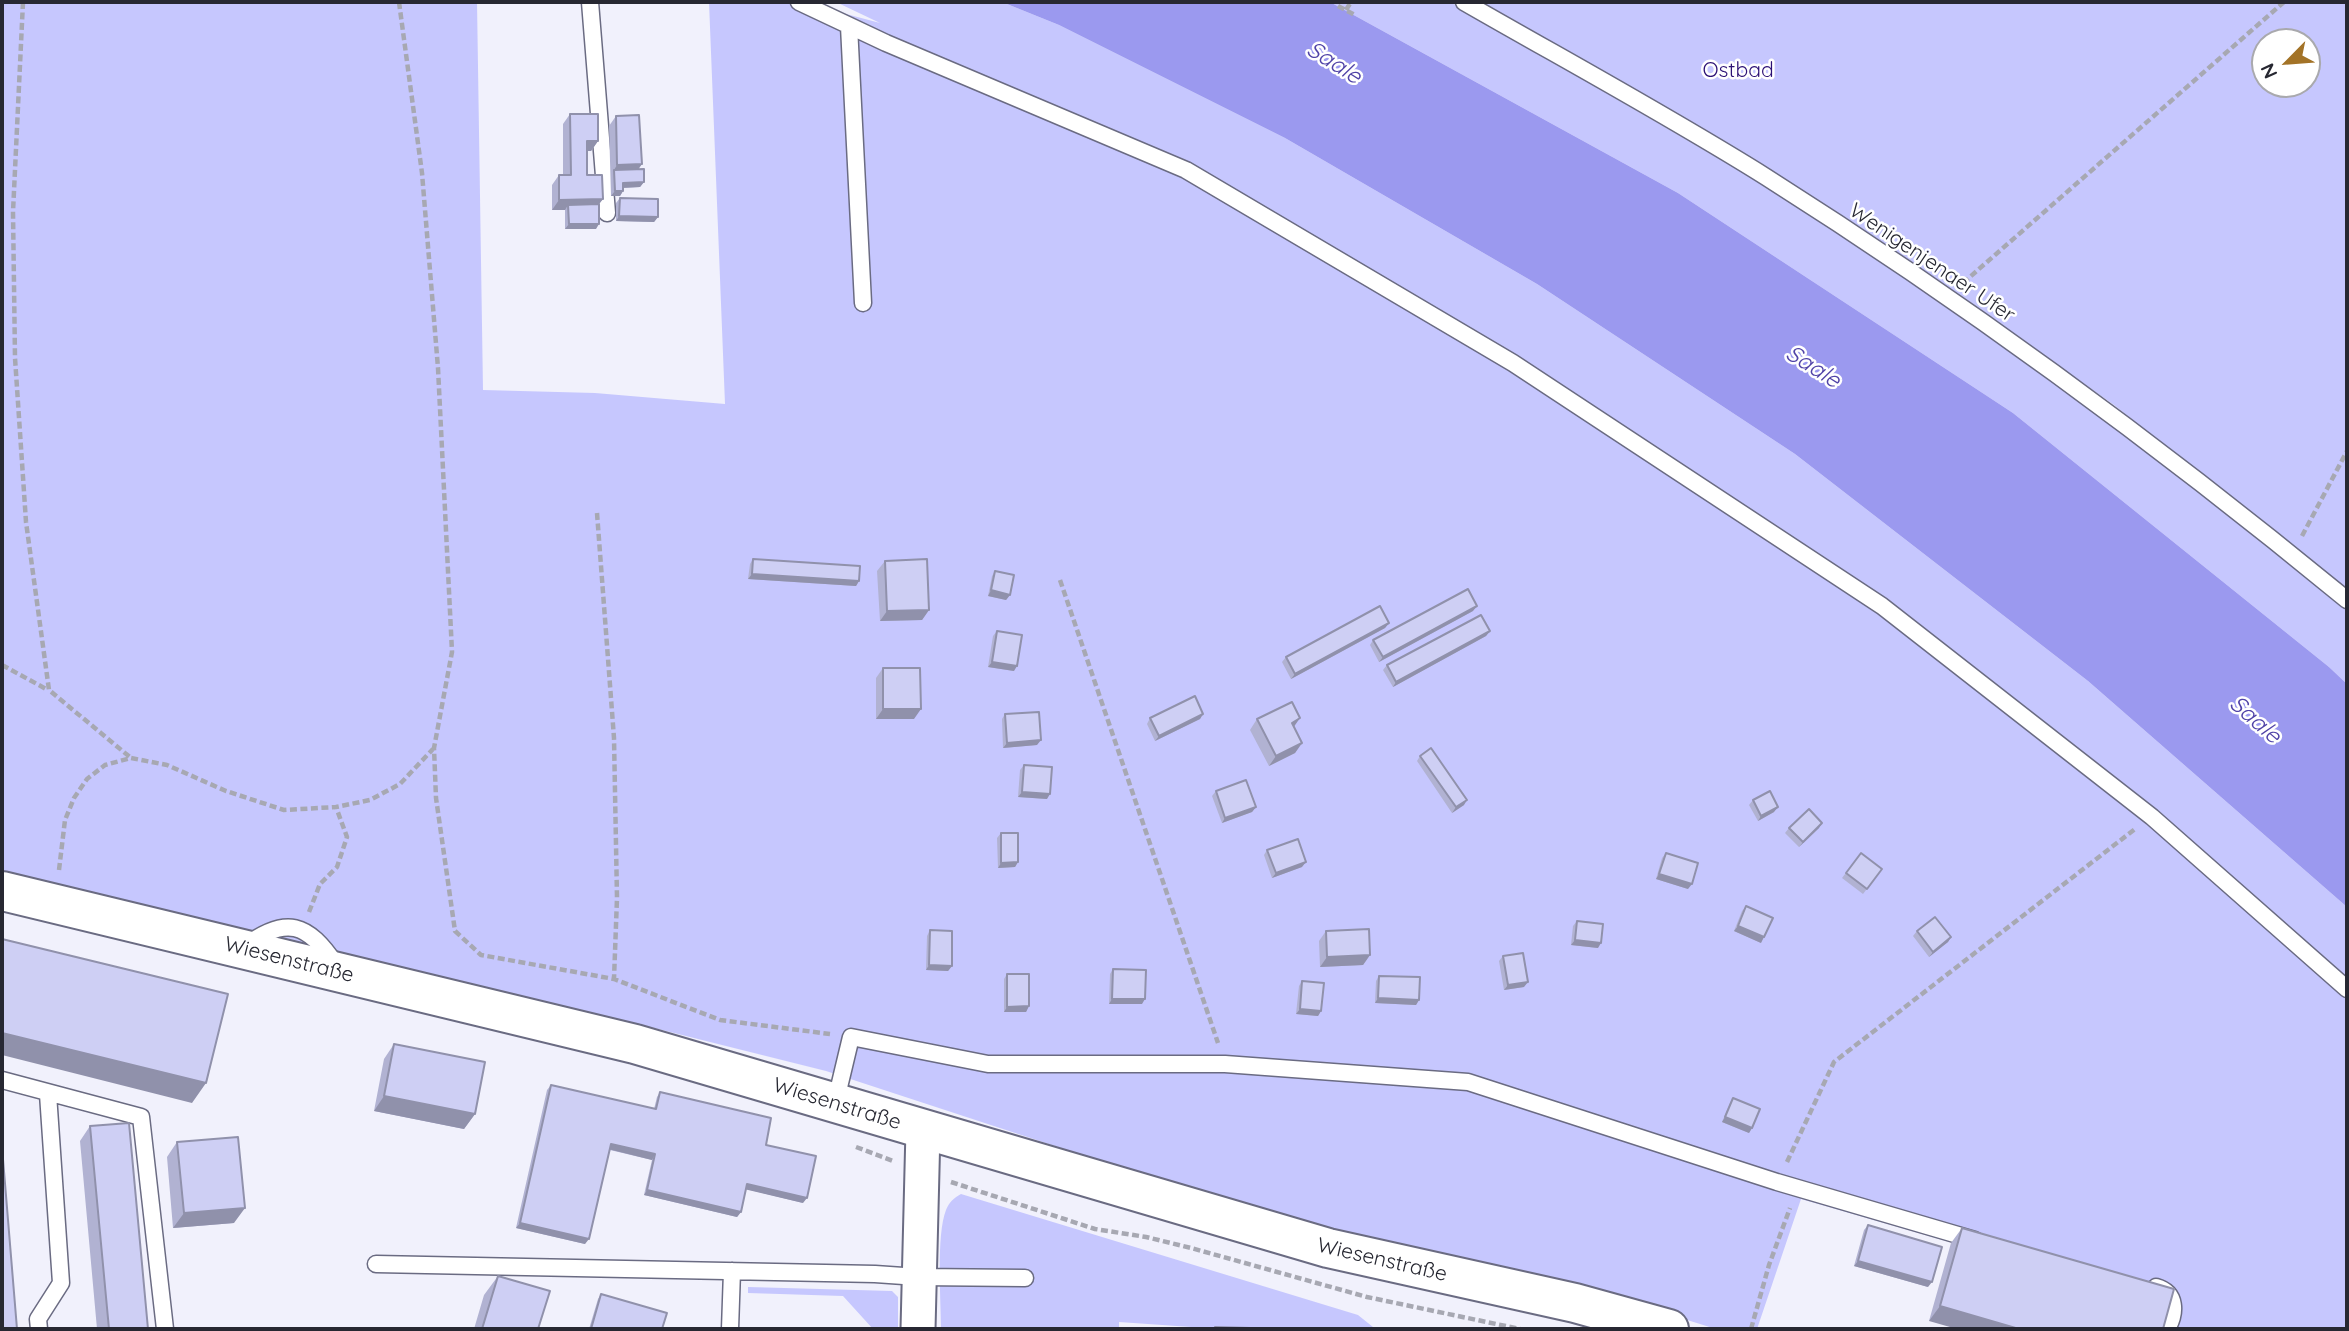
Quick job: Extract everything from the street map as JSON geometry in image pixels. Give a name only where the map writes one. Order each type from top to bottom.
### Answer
[{"type":"street","name":"Wiesenstraße","points":[[2,891],[635,1044],[1328,1248],[1575,1303],[1669,1329]]},
{"type":"street","points":[[918,1329],[923,1130]]},
{"type":"lane","points":[[590,2],[607,214]]},
{"type":"lane","points":[[799,2],[849,26],[1186,170],[1513,363],[1882,606],[2152,817],[2347,989]]},
{"type":"lane","name":"Wenigenjenaer Ufer","points":[[1464,2],[1764,177],[1947,297],[2109,411],[2347,600]]},
{"type":"lane","points":[[849,26],[863,303]]},
{"type":"lane","points":[[241,949],[263,933],[282,928],[301,929],[321,943],[341,973]]},
{"type":"lane","points":[[835,1104],[851,1037],[988,1064],[1225,1064],[1468,1082],[1777,1182],[1985,1243]]},
{"type":"lane","points":[[2,1080],[141,1117],[165,1329]]},
{"type":"lane","points":[[39,1329],[38,1319],[61,1283],[48,1094]]},
{"type":"lane","points":[[376,1264],[1025,1278]]},
{"type":"lane","points":[[730,1329],[732,1271]]},
{"type":"lane","points":[[2136,1282],[2161,1288],[2173,1300],[2174,1316],[2168,1329]]},
{"type":"path","points":[[23,2],[13,212],[15,358],[26,522],[49,690]]},
{"type":"path","points":[[399,2],[422,173],[438,368],[452,652],[434,748],[436,798],[455,931],[481,955],[614,979],[720,1020],[851,1037]]},
{"type":"path","points":[[1346,10],[1351,2]]},
{"type":"path","points":[[1947,297],[2284,2]]},
{"type":"path","points":[[1338,6],[1355,15]]},
{"type":"path","points":[[2292,555],[2347,451]]},
{"type":"path","points":[[597,513],[614,738],[617,898],[614,979]]},
{"type":"path","points":[[1060,580],[1225,1064]]},
{"type":"path","points":[[2,665],[49,690],[131,758]]},
{"type":"path","points":[[50,903],[60,864],[65,820],[74,798],[87,779],[105,765],[131,758],[167,765],[226,791],[284,810],[336,807],[370,800],[400,784],[434,748]]},
{"type":"path","points":[[301,929],[320,884],[337,867],[347,837],[336,807]]},
{"type":"path","points":[[1777,1182],[1835,1062],[2152,817]]},
{"type":"path","points":[[849,1145],[1095,1229],[1146,1237],[1367,1297],[1520,1329]]},
{"type":"path","points":[[1751,1329],[1769,1265],[1798,1188]]},
{"type":"green space","points":[[2,2],[477,2],[483,390],[595,393],[725,404],[709,2],[801,2],[880,23],[836,2],[1002,2],[1059,25],[1285,138],[1537,284],[1795,454],[2088,681],[2347,907],[2347,1329],[2160,1329],[2057,1273],[1801,1199],[1757,1329],[1716,1329],[1575,1285],[1358,1237],[1180,1187],[826,1071],[658,1029],[302,947],[2,871]]},
{"type":"green space","points":[[1330,2],[1450,2],[1761,183],[1961,314],[2105,417],[2269,545],[2347,610],[2347,684],[2013,413],[1678,193]]},
{"type":"green space","name":"Ostbad","points":[[1478,2],[2347,2],[2347,591],[2114,405],[1969,303]]},
{"type":"green space","points":[[961,1194],[1358,1315],[1373,1327],[1220,1329],[1119,1322],[1119,1329],[941,1329],[940,1251],[943,1221],[949,1205]]},
{"type":"green space","points":[[748,1287],[892,1291],[898,1297],[898,1329],[873,1329],[843,1296],[748,1293]]},
{"type":"water","name":"Saale","points":[[1002,2],[1330,2],[1678,193],[2013,413],[2347,684],[2347,907],[2088,681],[1795,454],[1537,284],[1285,138],[1059,25]]},
{"type":"building","points":[[570,114],[598,114],[598,141],[587,141],[587,175],[602,175],[603,199],[559,200],[559,175],[571,175]]},
{"type":"building","points":[[639,115],[642,164],[617,165],[616,116]]},
{"type":"building","points":[[644,169],[644,182],[623,183],[623,191],[615,191],[614,170]]},
{"type":"building","points":[[620,198],[658,199],[658,217],[619,216]]},
{"type":"building","points":[[599,204],[599,224],[569,224],[568,205]]},
{"type":"building","points":[[753,559],[860,566],[859,581],[752,574]]},
{"type":"building","points":[[927,559],[929,610],[887,611],[885,561]]},
{"type":"building","points":[[995,571],[1014,575],[1010,595],[991,590]]},
{"type":"building","points":[[1468,589],[1477,606],[1383,657],[1373,640]]},
{"type":"building","points":[[1380,606],[1389,623],[1295,674],[1286,657]]},
{"type":"building","points":[[1481,615],[1490,631],[1396,682],[1387,665]]},
{"type":"building","points":[[997,631],[1022,635],[1017,666],[992,662]]},
{"type":"building","points":[[883,668],[920,668],[921,709],[883,709]]},
{"type":"building","points":[[1195,696],[1203,714],[1159,736],[1150,718]]},
{"type":"building","points":[[1292,702],[1300,718],[1292,723],[1302,743],[1276,756],[1257,719]]},
{"type":"building","points":[[1039,712],[1041,740],[1007,743],[1005,714]]},
{"type":"building","points":[[1431,748],[1467,800],[1456,807],[1420,756]]},
{"type":"building","points":[[1024,765],[1052,767],[1050,794],[1022,792]]},
{"type":"building","points":[[1246,780],[1256,807],[1225,818],[1216,791]]},
{"type":"building","points":[[1770,791],[1778,807],[1761,816],[1753,800]]},
{"type":"building","points":[[1809,809],[1822,823],[1803,842],[1789,828]]},
{"type":"building","points":[[1001,833],[1018,833],[1018,862],[1001,863]]},
{"type":"building","points":[[1298,839],[1306,862],[1276,873],[1267,850]]},
{"type":"building","points":[[1666,853],[1698,863],[1692,884],[1659,874]]},
{"type":"building","points":[[1861,853],[1882,869],[1867,889],[1846,873]]},
{"type":"building","points":[[1746,906],[1773,918],[1764,937],[1738,926]]},
{"type":"building","points":[[1935,917],[1951,937],[1933,952],[1917,931]]},
{"type":"building","points":[[1577,921],[1603,924],[1601,943],[1575,940]]},
{"type":"building","points":[[1369,929],[1370,955],[1327,957],[1326,931]]},
{"type":"building","points":[[930,930],[952,931],[952,966],[929,965]]},
{"type":"building","points":[[2,939],[228,994],[206,1083],[2,1033]]},
{"type":"building","points":[[1523,953],[1528,982],[1508,985],[1503,956]]},
{"type":"building","points":[[1113,969],[1146,970],[1145,999],[1112,999]]},
{"type":"building","points":[[1007,974],[1029,974],[1029,1006],[1007,1007]]},
{"type":"building","points":[[1379,976],[1420,977],[1419,1000],[1378,998]]},
{"type":"building","points":[[1302,981],[1324,983],[1321,1011],[1300,1009]]},
{"type":"building","points":[[394,1044],[485,1062],[475,1114],[384,1096]]},
{"type":"building","points":[[551,1085],[656,1109],[660,1092],[771,1118],[766,1145],[816,1156],[807,1198],[747,1184],[741,1212],[647,1190],[655,1154],[611,1144],[589,1239],[520,1223]]},
{"type":"building","points":[[1733,1098],[1760,1109],[1752,1128],[1725,1117]]},
{"type":"building","points":[[129,1123],[148,1329],[109,1329],[90,1126]]},
{"type":"building","points":[[238,1137],[245,1208],[184,1213],[177,1142]]},
{"type":"building","points":[[2,1147],[17,1329],[2,1329]]},
{"type":"building","points":[[1868,1225],[1942,1247],[1932,1282],[1858,1261]]},
{"type":"building","points":[[1962,1228],[2174,1289],[2163,1329],[2019,1329],[1940,1306]]},
{"type":"building","points":[[498,1276],[550,1291],[538,1329],[482,1329]]},
{"type":"building","points":[[601,1294],[667,1313],[662,1329],[591,1329]]},
{"type":"building","points":[[1251,1328],[1251,1329],[1215,1329]]}]
